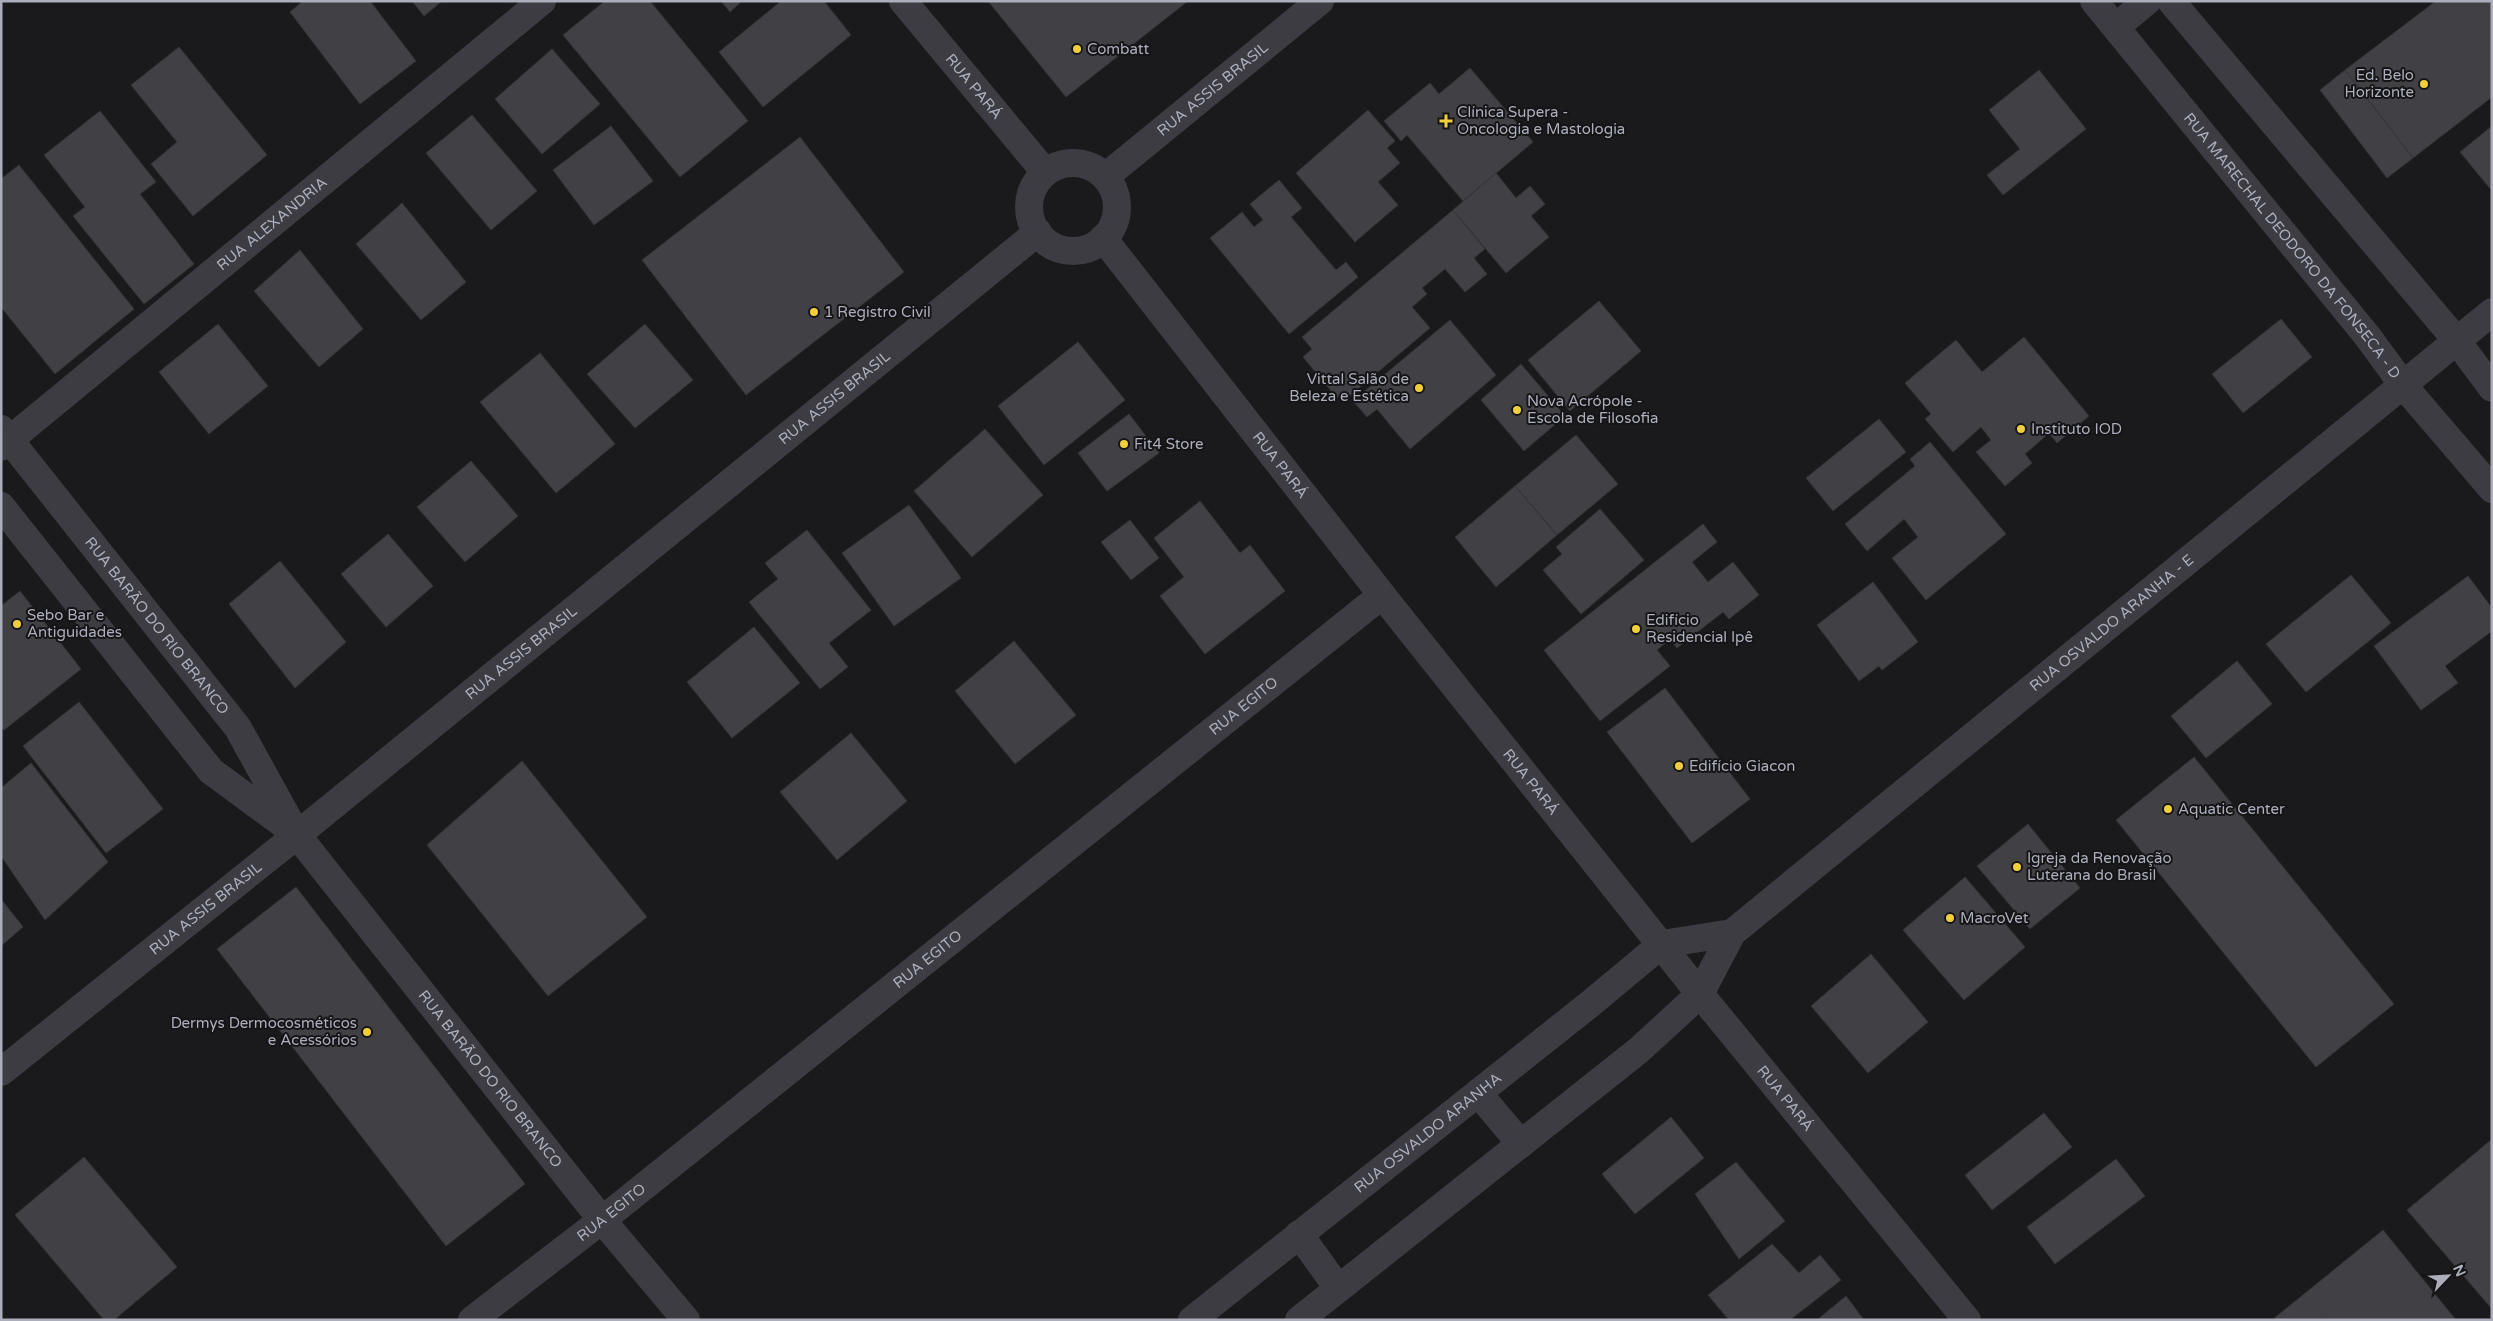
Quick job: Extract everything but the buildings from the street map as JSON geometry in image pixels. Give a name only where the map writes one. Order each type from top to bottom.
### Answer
[{"type":"street","name":"RUA ALEXANDRIA","points":[[4,438],[542,1]]},
{"type":"street","name":"RUA PARÁ","points":[[903,1],[1045,172]]},
{"type":"street","name":"RUA ASSIS BRASIL","points":[[1105,177],[1320,1]]},
{"type":"street","name":"RUA MARECHAL DEODORO DA FONSECA - D","points":[[2094,1],[2404,385],[2492,490]]},
{"type":"street","points":[[2116,27],[2147,1]]},
{"type":"street","points":[[2172,1],[2456,341],[2492,388]]},
{"type":"street","points":[[1063,163],[1083,163],[1100,172],[1105,177],[1113,187],[1117,206],[1113,226],[1103,238],[1083,250],[1063,250],[1046,241],[1033,226],[1029,207],[1033,187],[1045,172],[1063,163]]},
{"type":"street","name":"RUA ASSIS BRASIL","points":[[1,1072],[297,835],[1038,232]]},
{"type":"street","name":"RUA PARÁ","points":[[1103,238],[1382,595],[1700,994],[1967,1320]]},
{"type":"street","name":"RUA OSVALDO ARANHA - E","points":[[1700,994],[1732,933],[2492,312]]},
{"type":"street","name":"RUA BARÃO DO RIO BRANCO","points":[[4,438],[238,728],[297,835],[602,1220],[686,1320]]},
{"type":"street","name":"RUA BARÃO DO RIO BRANCO","points":[[1,506],[211,771],[297,835]]},
{"type":"street","name":"RUA EGITO","points":[[472,1320],[602,1220],[1382,595]]},
{"type":"street","points":[[1662,944],[1732,933]]},
{"type":"street","name":"RUA OSVALDO ARANHA","points":[[1192,1320],[1590,1004],[1662,944]]},
{"type":"street","points":[[1299,1320],[1640,1050],[1700,994]]},
{"type":"street","points":[[1478,1092],[1521,1144]]},
{"type":"street","points":[[1299,1234],[1338,1288]]},
{"type":"place","name":"Combatt","points":[[1077,49]]},
{"type":"place","name":"Ed. Belo Horizonte","points":[[2424,84]]},
{"type":"place","name":"Clínica Supera - Oncologia e Mastologia","points":[[1446,121]]},
{"type":"place","name":"1 Registro Civil","points":[[814,312]]},
{"type":"place","name":"Vittal Salão de Beleza e Estética","points":[[1419,388]]},
{"type":"place","name":"Nova Acrópole - Escola de Filosofia","points":[[1517,410]]},
{"type":"place","name":"Instituto IOD","points":[[2021,429]]},
{"type":"place","name":"Fit4 Store","points":[[1124,444]]},
{"type":"place","name":"Sebo Bar e Antiguidades","points":[[17,624]]},
{"type":"place","name":"Edifício Residencial Ipê","points":[[1636,629]]},
{"type":"place","name":"Edifício Giacon","points":[[1679,766]]},
{"type":"place","name":"Aquatic Center","points":[[2168,809]]},
{"type":"place","name":"Igreja da Renovação Luterana do Brasil","points":[[2017,867]]},
{"type":"place","name":"MacroVet","points":[[1950,918]]},
{"type":"place","name":"Dermys Dermocosméticos e Acessórios","points":[[367,1032]]}]
